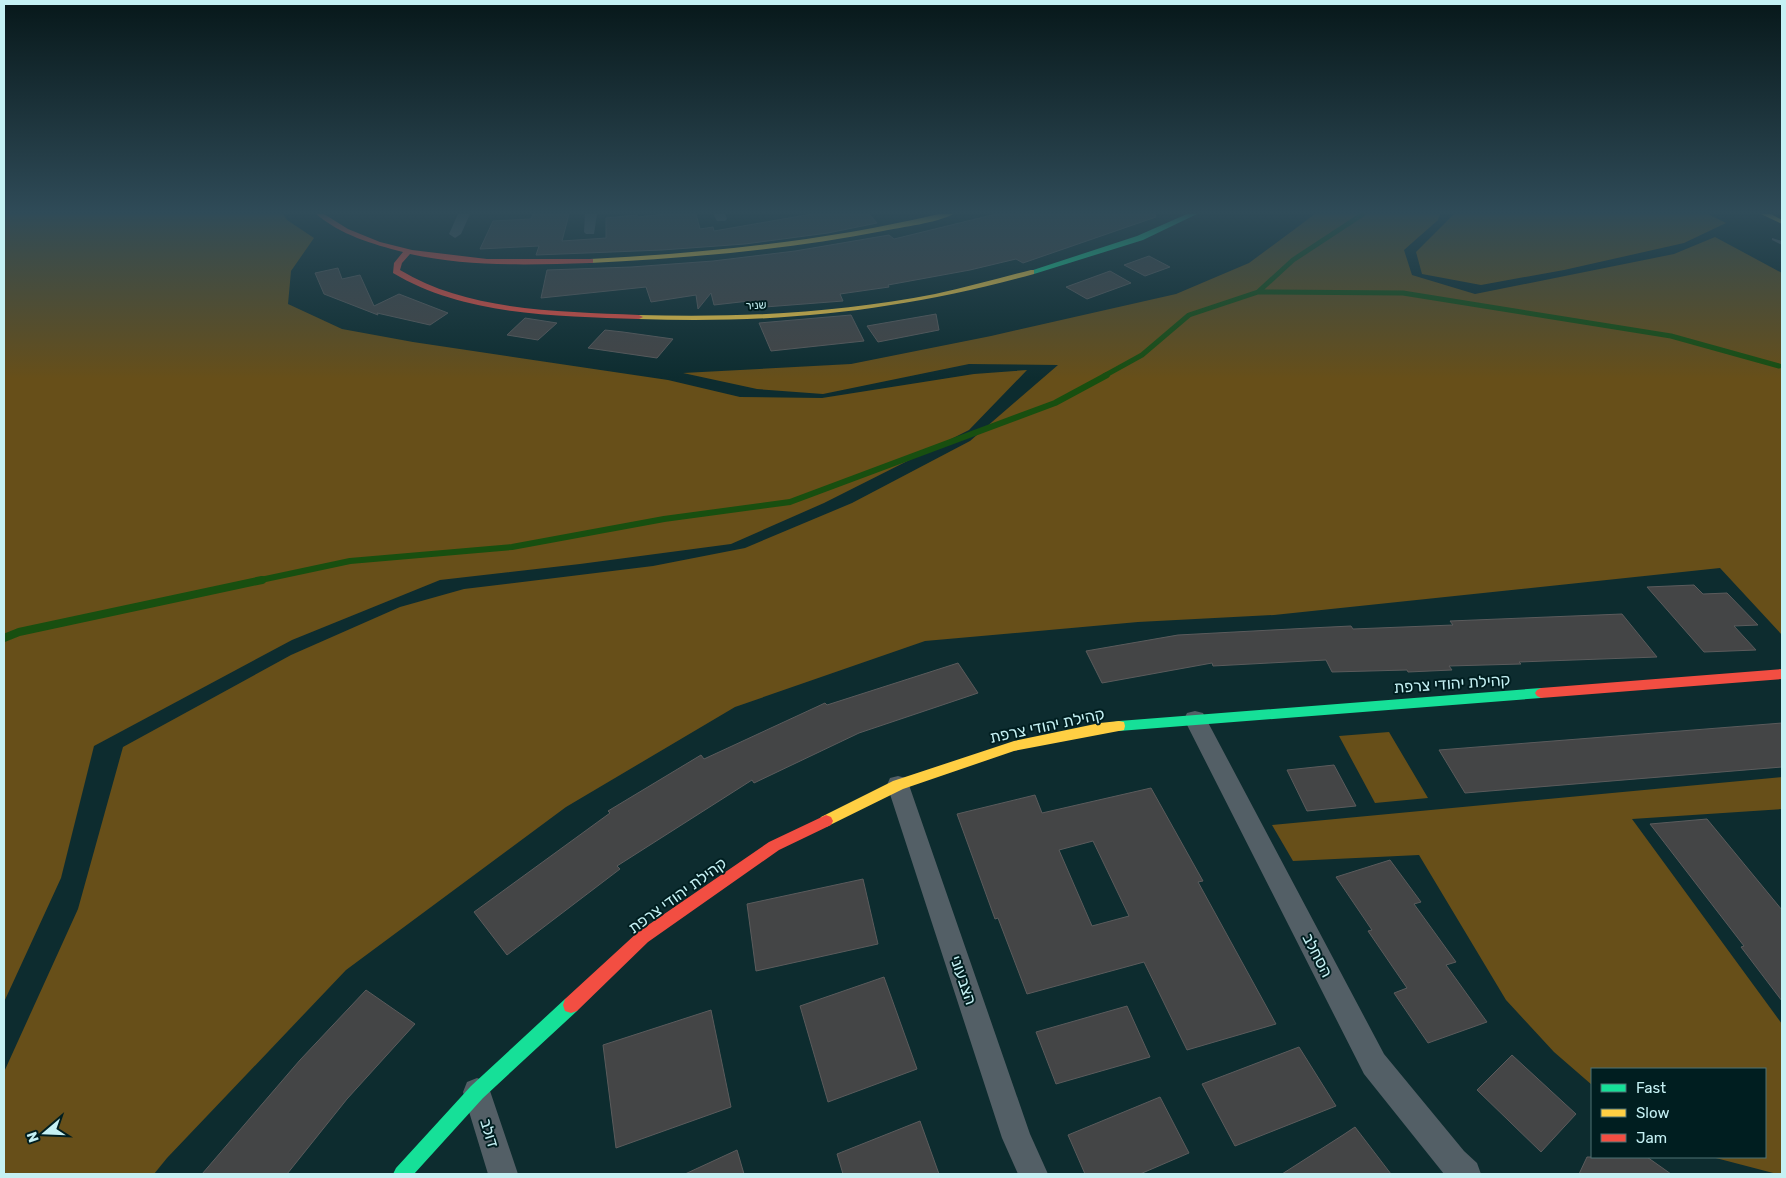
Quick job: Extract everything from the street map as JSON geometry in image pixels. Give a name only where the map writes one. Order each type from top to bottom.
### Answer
[{"type":"street","name":"שניר","points":[[397,269],[396,271],[403,279],[436,292],[491,304],[568,314],[710,320],[834,312],[954,294],[1043,269]]},
{"type":"street","name":"קהילת יהודי צרפת","points":[[402,1174],[477,1092],[643,937],[774,846],[898,785],[1014,746],[1100,728],[1195,718],[1782,674]]},
{"type":"street","name":"הסחלב","points":[[1195,718],[1374,1064],[1453,1162],[1466,1174]]},
{"type":"street","name":"הצבעוני","points":[[898,785],[1017,1138],[1033,1174]]},
{"type":"street","name":"דולב","points":[[477,1092],[503,1174]]},
{"type":"shaded area","points":[[4,269],[292,269],[288,304],[342,329],[413,342],[668,380],[740,397],[822,398],[974,374],[1027,370],[969,430],[824,503],[731,544],[440,580],[292,640],[94,746],[61,878],[4,1002]]},
{"type":"shaded area","points":[[1235,269],[1410,269],[1412,275],[1475,294],[1600,269],[1775,269],[1782,273],[1782,635],[1720,568],[1274,615],[1138,622],[925,641],[735,707],[566,807],[346,970],[154,1174],[4,1174],[4,1072],[78,909],[123,747],[291,655],[400,607],[464,589],[653,566],[745,548],[852,503],[970,441],[1058,365],[969,364],[823,394],[757,389],[683,373],[851,364],[991,336],[1176,294]]},
{"type":"shaded area","points":[[1421,269],[1569,269],[1481,285],[1422,274]]},
{"type":"shaded area","points":[[1389,732],[1428,798],[1375,803],[1339,736]]},
{"type":"shaded area","points":[[1782,777],[1782,809],[1632,819],[1782,1024],[1782,1173],[1777,1174],[1716,1158],[1766,1158],[1766,1068],[1591,1068],[1591,1084],[1554,1052],[1506,1000],[1419,855],[1293,861],[1272,825]]},
{"type":"building","points":[[338,269],[342,279],[360,275],[374,306],[399,294],[448,313],[430,325],[377,313],[378,315],[324,294],[315,273]]},
{"type":"building","points":[[974,269],[888,285],[889,287],[840,294],[843,301],[752,308],[749,301],[714,305],[711,293],[698,309],[696,295],[651,302],[646,287],[541,298],[547,270]]},
{"type":"building","points":[[1132,269],[1165,269],[1145,276]]},
{"type":"building","points":[[1110,271],[1131,283],[1087,299],[1066,287]]},
{"type":"building","points":[[936,314],[939,330],[878,342],[867,326]]},
{"type":"building","points":[[851,315],[864,341],[771,351],[759,323]]},
{"type":"building","points":[[525,318],[557,323],[538,340],[507,335]]},
{"type":"building","points":[[605,330],[673,339],[657,358],[588,348]]},
{"type":"building","points":[[1694,585],[1703,594],[1727,593],[1758,625],[1734,626],[1756,650],[1704,652],[1647,587]]},
{"type":"building","points":[[1622,614],[1657,657],[1449,666],[1452,670],[1408,672],[1407,670],[1332,672],[1326,660],[1213,666],[1212,663],[1102,683],[1086,651],[1178,635],[1351,626],[1353,629],[1453,625],[1450,621]]},
{"type":"building","points":[[958,663],[978,693],[859,733],[754,783],[752,780],[617,866],[620,869],[507,955],[474,912],[610,813],[608,811],[701,755],[704,759],[825,703],[827,705]]},
{"type":"building","points":[[1782,723],[1782,767],[1465,793],[1439,750]]},
{"type":"building","points":[[1334,765],[1356,806],[1307,811],[1287,770]]},
{"type":"building","points":[[1151,788],[1203,881],[1198,882],[1276,1024],[1187,1050],[1144,962],[1027,994],[998,918],[995,919],[957,814],[1035,795],[1042,813]],"holes":[[[1093,841],[1129,916],[1092,926],[1059,850]]]},
{"type":"building","points":[[1707,819],[1782,910],[1782,1001],[1741,947],[1744,946],[1650,824]]},
{"type":"building","points":[[1390,860],[1421,902],[1414,904],[1456,962],[1446,965],[1487,1022],[1428,1043],[1394,993],[1407,988],[1368,931],[1372,930],[1336,877]]},
{"type":"building","points":[[863,879],[878,944],[756,971],[747,904]]},
{"type":"building","points":[[884,977],[917,1069],[828,1102],[800,1006]]},
{"type":"building","points":[[366,990],[415,1024],[347,1099],[287,1174],[202,1174],[300,1060]]},
{"type":"building","points":[[1127,1006],[1150,1057],[1056,1084],[1036,1032]]},
{"type":"building","points":[[711,1010],[731,1107],[616,1148],[603,1045]]},
{"type":"building","points":[[1299,1047],[1336,1106],[1235,1146],[1202,1084]]},
{"type":"building","points":[[1512,1055],[1576,1114],[1541,1152],[1477,1090]]},
{"type":"building","points":[[1160,1097],[1189,1153],[1140,1174],[1085,1174],[1068,1135]]},
{"type":"building","points":[[920,1121],[939,1174],[843,1174],[837,1154]]},
{"type":"building","points":[[1355,1127],[1391,1174],[1282,1174],[1343,1135]]},
{"type":"building","points":[[737,1150],[744,1174],[685,1174]]},
{"type":"building","points":[[1587,1157],[1591,1157],[1648,1158],[1671,1174],[1579,1174]]},
{"type":"waterway","points":[[1258,292],[1283,269]]},
{"type":"waterway","points":[[1104,376],[1142,355],[1189,315],[1258,292]]},
{"type":"waterway","points":[[1258,292],[1403,293],[1671,336],[1779,366]]},
{"type":"waterway","points":[[256,581],[350,561],[512,547],[664,519],[790,502],[1055,403],[1107,375]]},
{"type":"waterway","points":[[4,638],[19,632],[262,580]]},
{"type":"traffic: fast","points":[[1031,272],[1041,269]]},
{"type":"traffic: fast","points":[[1119,726],[1541,693]]},
{"type":"traffic: fast","points":[[402,1174],[477,1092],[571,1005]]},
{"type":"traffic: slow","points":[[639,317],[688,319],[738,318],[837,311],[935,296],[1031,272]]},
{"type":"traffic: slow","points":[[826,821],[898,785],[1014,746],[1100,728],[1119,726]]},
{"type":"traffic: jam","points":[[397,269],[396,271],[417,284],[445,294],[477,302],[547,311],[639,317]]},
{"type":"traffic: jam","points":[[1541,693],[1782,674]]},
{"type":"traffic: jam","points":[[571,1005],[643,937],[774,846],[826,821]]}]
